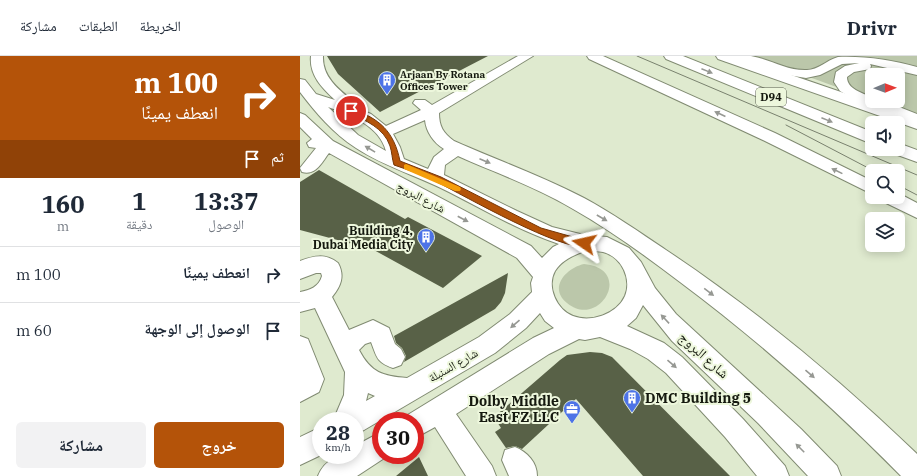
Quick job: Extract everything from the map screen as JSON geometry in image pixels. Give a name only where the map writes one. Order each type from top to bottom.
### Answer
[{"type":"main road","name":"D94","points":[[671,56],[865,135]]},
{"type":"main road","name":"D94","points":[[726,57],[917,124]]},
{"type":"main road","points":[[905,152],[917,156]]},
{"type":"street","points":[[317,56],[316,66],[330,73],[336,92],[364,116],[381,128],[393,144],[397,163]]},
{"type":"street","points":[[381,128],[527,56]]},
{"type":"street","points":[[593,56],[770,137],[865,184]]},
{"type":"street","points":[[876,56],[902,67]]},
{"type":"street","points":[[726,57],[751,59],[788,71],[806,74],[822,71],[837,62],[854,60],[902,67],[917,71]]},
{"type":"street","points":[[854,60],[850,69],[841,75],[841,84],[849,91],[917,119]]},
{"type":"street","name":"شارع البروج","points":[[300,83],[327,118],[345,133],[368,148],[397,163],[438,179],[538,230],[568,240],[584,243]]},
{"type":"street","points":[[311,97],[364,116]]},
{"type":"street","points":[[426,107],[435,133],[448,145],[577,203],[615,225],[743,318],[794,360],[917,473]]},
{"type":"street","name":"شارع البروج","points":[[300,118],[313,140],[524,252],[534,262],[542,285]]},
{"type":"street","points":[[313,140],[303,165],[350,159]]},
{"type":"street","points":[[438,179],[435,174],[438,162],[443,157],[458,149]]},
{"type":"street","points":[[904,204],[917,211]]},
{"type":"street","points":[[424,419],[541,346],[589,328],[615,322],[626,314],[634,304],[638,292],[639,280],[634,267],[626,256],[614,248],[599,243],[584,243],[563,250],[554,257],[542,285],[549,310],[561,321],[589,328],[638,341],[656,351],[674,365],[734,428],[775,476]]},
{"type":"street","points":[[300,270],[315,264],[327,265],[331,268],[333,278],[331,284],[310,298],[365,379],[375,385],[390,390],[408,390]]},
{"type":"street","name":"شارع البروج","points":[[639,280],[660,314],[675,330],[751,399],[827,476]]},
{"type":"street","name":"شارع السنبلة","points":[[364,416],[487,345],[518,321],[542,285]]},
{"type":"street","points":[[349,412],[356,395],[349,344],[360,334],[372,331],[381,336],[385,351],[394,357]]},
{"type":"street","points":[[300,347],[312,379],[310,383],[300,390]]},
{"type":"street","points":[[439,410],[482,476]]},
{"type":"street","points":[[300,452],[312,445]]},
{"type":"street","points":[[332,476],[372,451]]},
{"type":"green space","points":[[752,56],[917,56],[917,117],[893,108],[905,108],[905,68],[865,68],[865,97]]},
{"type":"green space","points":[[584,264],[599,268],[607,276],[609,286],[607,296],[600,304],[590,309],[579,309],[567,303],[559,291],[559,285],[566,274],[577,266]]},
{"type":"building","name":"Arjaan By Rotana Offices Tower","points":[[327,56],[488,56],[380,112],[338,74]]},
{"type":"building","points":[[319,170],[405,219],[408,217],[482,256],[443,288],[363,244],[360,246],[300,230],[300,182]]},
{"type":"building","points":[[508,273],[505,293],[501,302],[495,309],[404,362],[406,356],[402,348],[396,343],[394,336]]},
{"type":"building","name":"DMC Building 5","points":[[590,352],[602,353],[612,357],[730,476],[643,476],[576,399],[522,449],[515,446],[506,448],[495,432],[501,428],[494,417],[567,355]]},
{"type":"building","points":[[411,464],[422,464],[428,476],[396,476]]},
{"type":"tram line","points":[[637,56],[917,175]]},
{"type":"tram line","points":[[786,125],[865,166]]},
{"type":"tram line","points":[[905,189],[917,195]]},
{"type":"slow traffic","points":[[406,167],[438,179],[458,189]]},
{"type":"place","name":"Arjaan By Rotana Offices Tower","points":[[387,95]]},
{"type":"place","name":"Building 4, Dubai Media City","points":[[426,252]]},
{"type":"place","name":"DMC Building 5","points":[[632,413]]},
{"type":"place","name":"Dolby Middle East FZ LLC","points":[[572,424]]},
{"type":"route","points":[[351,111],[378,124],[393,144],[397,163],[438,179],[538,230],[553,236],[584,243]]}]
